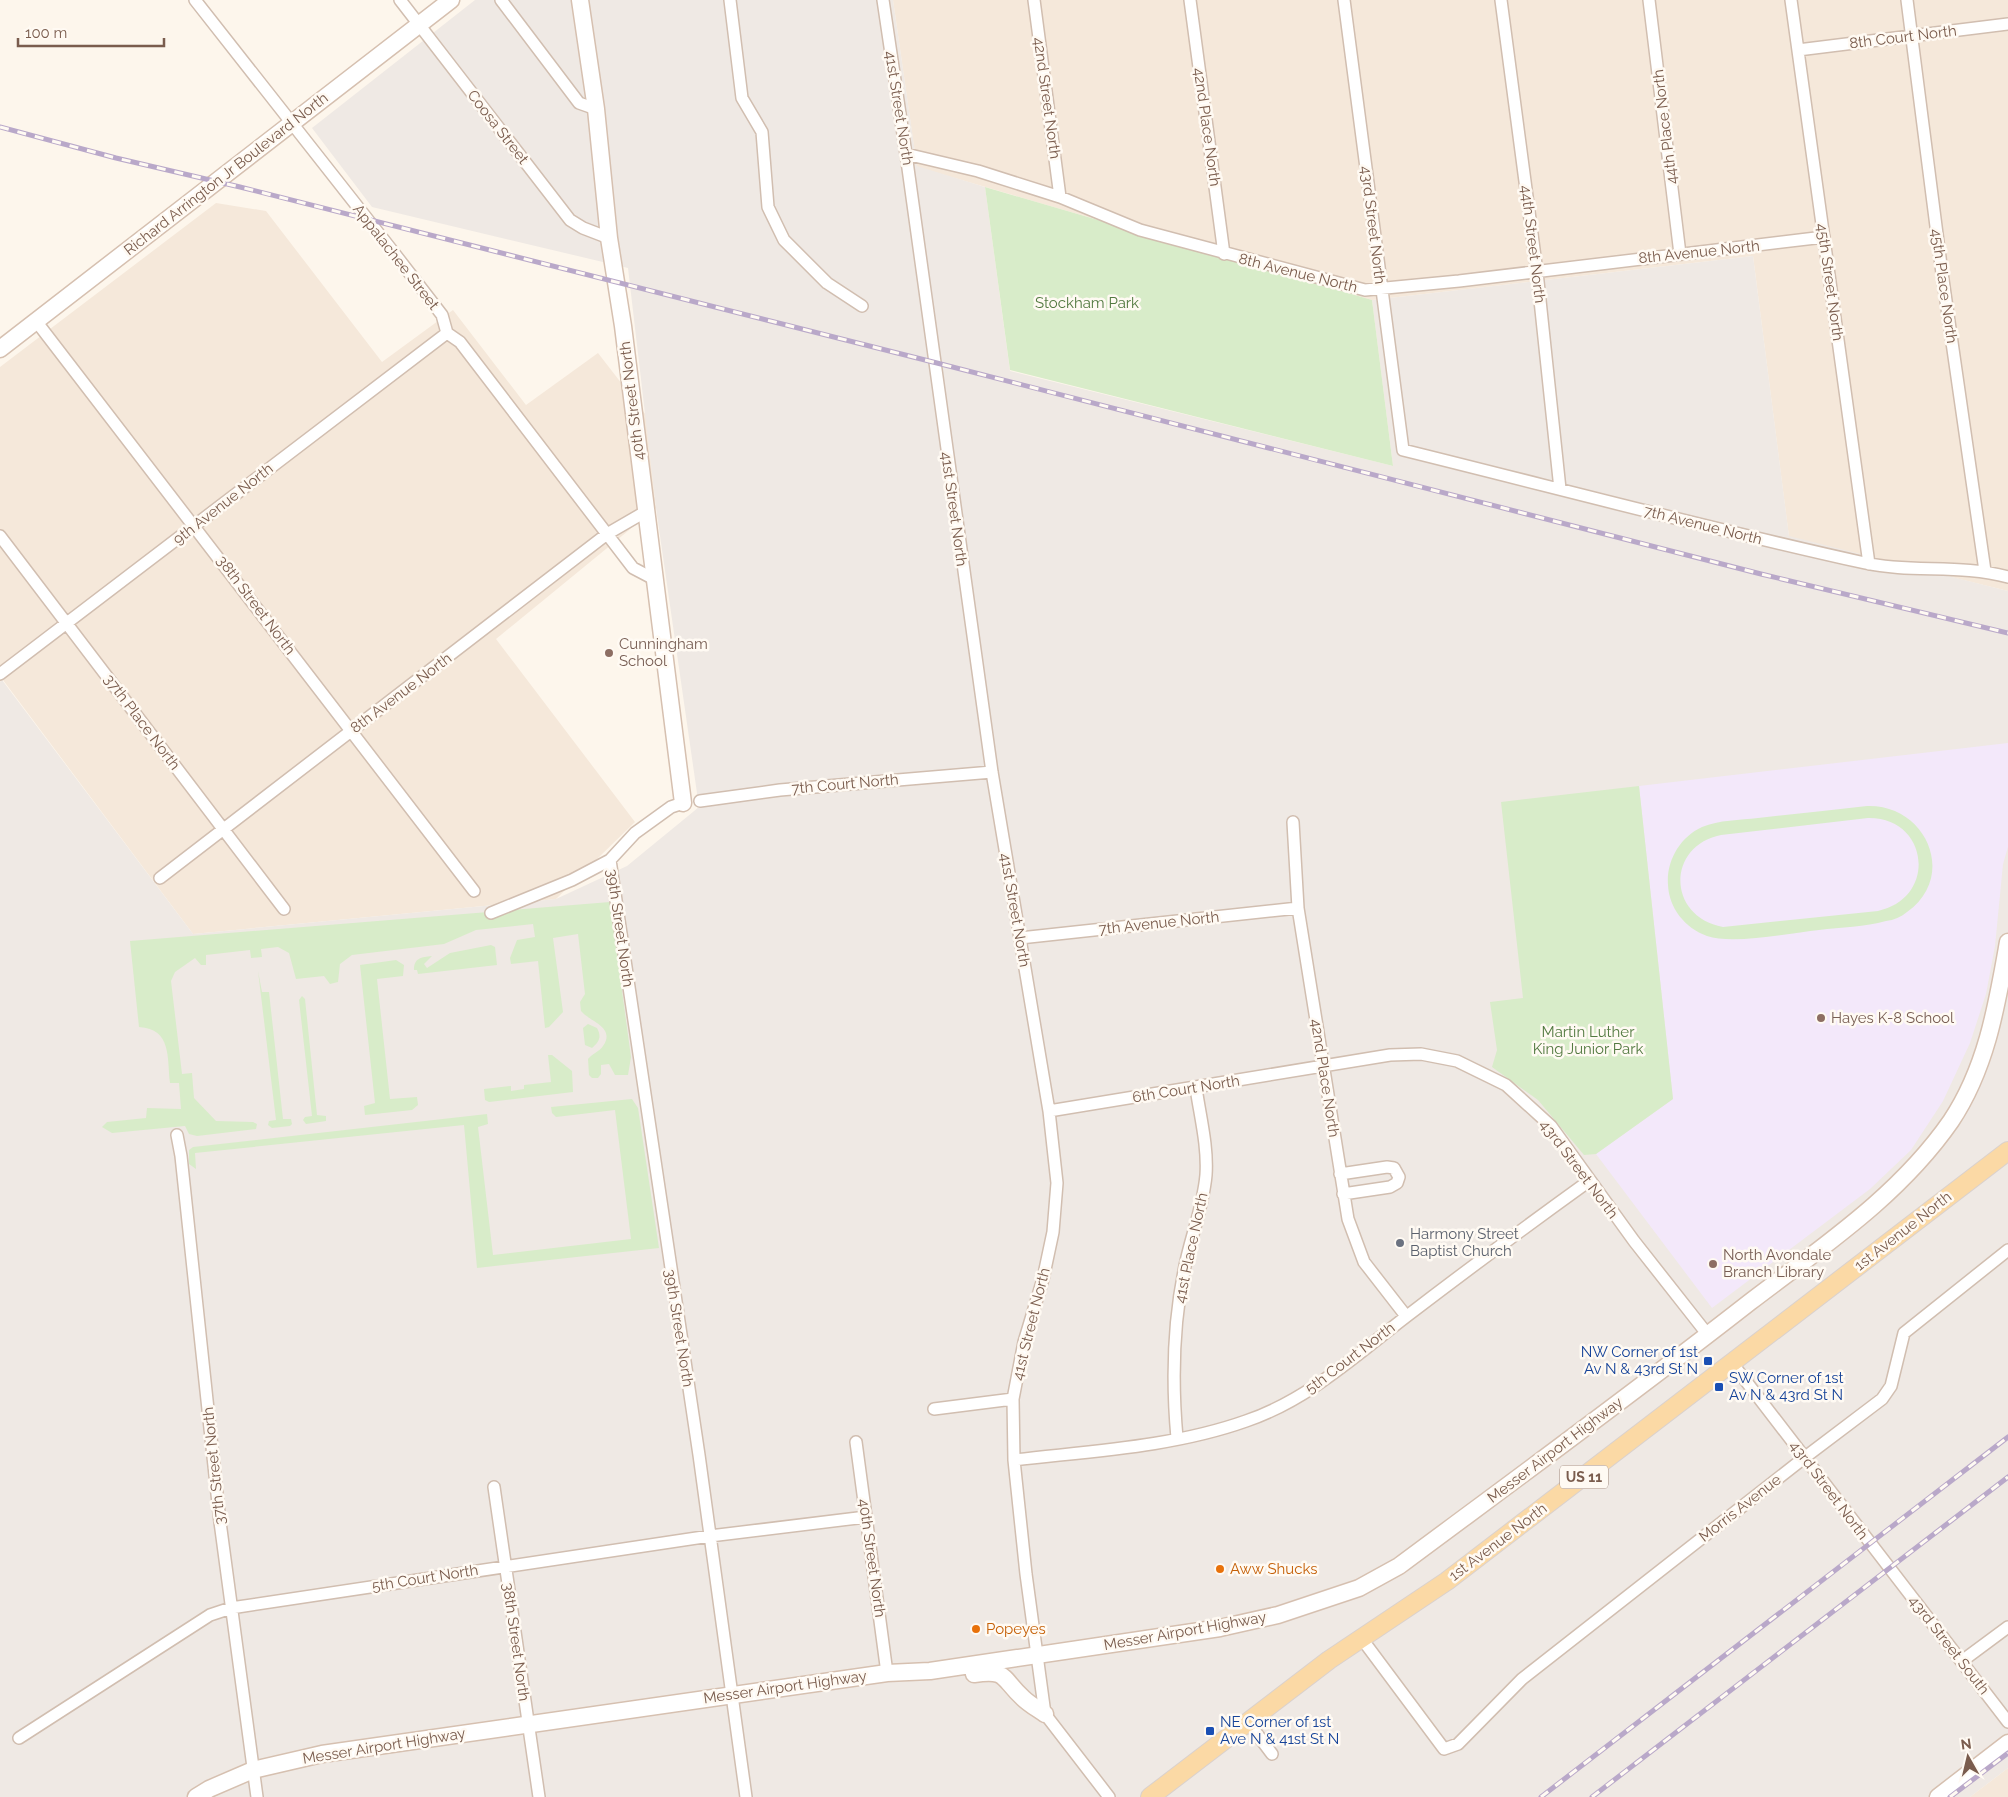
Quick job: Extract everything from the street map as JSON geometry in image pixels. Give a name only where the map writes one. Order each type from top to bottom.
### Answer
[{"type":"main road","name":"Richard Arrington Jr Boulevard North","points":[[0,349],[452,0]]},
{"type":"main road","name":"40th Street North","points":[[580,0],[596,109],[609,238],[683,803]]},
{"type":"main road","name":"Messer Airport Highway","points":[[196,1797],[209,1789],[253,1770],[322,1754],[732,1694],[887,1673],[930,1671],[1216,1629],[1278,1615],[1359,1588],[1399,1566],[1708,1335],[1885,1197],[1919,1164],[1952,1120],[1986,1052],[2008,942]]},
{"type":"main road","name":"1st Avenue North","points":[[1150,1797],[1329,1660],[1448,1580],[2008,1151]]},
{"type":"main road","points":[[930,1671],[948,1677],[992,1671],[1006,1678],[1022,1698],[1045,1714]]},
{"type":"main road","points":[[1938,1797],[2008,1743]]},
{"type":"street","name":"Appalachee Street","points":[[195,0],[442,316],[447,333],[460,342],[633,568],[654,579]]},
{"type":"street","name":"Coosa Street","points":[[400,0],[570,220],[583,228],[609,238]]},
{"type":"street","points":[[501,0],[578,103],[596,109]]},
{"type":"street","points":[[730,0],[742,98],[762,132],[768,207],[784,240],[827,283],[862,306]]},
{"type":"street","name":"41st Street North","points":[[883,0],[992,772],[1049,1111],[1058,1183],[1053,1232],[1043,1279],[1024,1342],[1013,1399],[1014,1460],[1036,1656],[1045,1714],[1109,1797]]},
{"type":"street","name":"42nd Street North","points":[[1034,0],[1060,197]]},
{"type":"street","name":"42nd Place North","points":[[1190,0],[1224,254]]},
{"type":"street","name":"43rd Street North","points":[[1344,0],[1402,450]]},
{"type":"street","name":"44th Street North","points":[[1501,0],[1537,272],[1560,489]]},
{"type":"street","name":"44th Place North","points":[[1649,0],[1680,254]]},
{"type":"street","name":"45th Street North","points":[[1791,0],[1869,564]]},
{"type":"street","name":"45th Place North","points":[[1907,0],[1942,273],[1985,571]]},
{"type":"street","name":"8th Court North","points":[[1798,50],[2008,24]]},
{"type":"street","name":"8th Avenue North","points":[[906,154],[978,171],[1060,197],[1140,230],[1224,254],[1365,290],[1381,290],[1537,272],[1824,237]]},
{"type":"street","name":"38th Street North","points":[[36,321],[474,891]]},
{"type":"street","name":"9th Avenue North","points":[[0,674],[447,333]]},
{"type":"street","name":"7th Avenue North","points":[[1402,450],[1869,564],[1985,571],[2008,577]]},
{"type":"street","name":"8th Avenue North","points":[[160,878],[607,534],[645,512]]},
{"type":"street","name":"37th Place North","points":[[0,536],[284,909]]},
{"type":"street","name":"7th Court North","points":[[700,801],[780,790],[992,772]]},
{"type":"street","points":[[491,913],[572,880],[610,860],[635,834],[671,807],[683,803]]},
{"type":"street","name":"42nd Place North","points":[[1293,822],[1298,908],[1343,1194],[1351,1231],[1364,1262],[1406,1316]]},
{"type":"street","name":"39th Street North","points":[[610,860],[710,1536],[746,1797]]},
{"type":"street","name":"7th Avenue North","points":[[1020,938],[1298,908]]},
{"type":"street","name":"43rd Street North","points":[[1324,1065],[1390,1055],[1421,1054],[1457,1062],[1506,1085],[1551,1126],[1590,1181],[1708,1335]]},
{"type":"street","name":"6th Court North","points":[[1049,1111],[1196,1088],[1324,1065]]},
{"type":"street","name":"41st Place North","points":[[1177,1438],[1174,1396],[1178,1300],[1185,1266],[1201,1214],[1206,1174],[1205,1146],[1196,1088]]},
{"type":"street","name":"37th Street North","points":[[177,1135],[182,1163],[231,1608],[257,1797]]},
{"type":"street","points":[[1340,1174],[1387,1167],[1394,1168],[1399,1177],[1397,1183],[1390,1187],[1343,1194]]},
{"type":"street","name":"5th Court North","points":[[1014,1460],[1214,1432],[1247,1421],[1296,1398],[1346,1365],[1406,1316],[1590,1181]]},
{"type":"street","name":"Morris Avenue","points":[[1362,1639],[1444,1748],[1458,1744],[1522,1679],[1882,1399],[1891,1386],[1904,1333],[2008,1250]]},
{"type":"street","name":"43rd Street North","points":[[1732,1363],[1889,1569]]},
{"type":"street","points":[[934,1410],[1013,1399]]},
{"type":"street","name":"40th Street North","points":[[856,1442],[887,1673]]},
{"type":"street","name":"38th Street North","points":[[494,1487],[539,1797]]},
{"type":"street","name":"5th Court North","points":[[19,1738],[210,1615],[231,1608],[710,1536],[866,1517]]},
{"type":"street","name":"43rd Street South","points":[[1889,1569],[2008,1722]]},
{"type":"street","points":[[1962,1661],[2008,1627]]},
{"type":"street","points":[[1248,1722],[1272,1754]]},
{"type":"shaded area","points":[[475,0],[893,0],[917,166],[985,187],[1010,371],[1393,466],[1372,300],[1753,256],[1789,536],[2008,591],[2008,1768],[1970,1797],[0,1797],[0,682],[2,680],[193,934],[556,899],[627,866],[699,807],[656,508],[628,268],[372,207],[312,128]]},
{"type":"shaded area","points":[[893,0],[2008,0],[2008,591],[1789,537],[1753,256],[1372,300],[917,167]]},
{"type":"shaded area","points":[[216,203],[266,211],[382,362],[453,310],[526,405],[598,353],[646,415],[656,508],[496,639],[635,822],[556,899],[193,934],[3,680],[0,682],[0,367]]},
{"type":"shaded area","name":"Hayes K-8 School","points":[[2008,743],[2008,847],[2003,864],[1995,946],[1986,994],[1970,1043],[1943,1101],[1911,1150],[1870,1189],[1712,1308],[1596,1154],[1673,1099],[1639,786]]},
{"type":"shaded area","points":[[2008,1768],[2008,1797],[1970,1797]]},
{"type":"green space","name":"Stockham Park","points":[[985,187],[1372,300],[1393,466],[1010,370]]},
{"type":"green space","name":"Martin Luther King Junior Park","points":[[1639,786],[1673,1099],[1596,1154],[1584,1155],[1538,1100],[1492,1067],[1497,1050],[1490,1002],[1523,998],[1501,802]]},
{"type":"green space","points":[[1867,806],[1888,809],[1905,817],[1919,829],[1928,845],[1932,862],[1931,880],[1922,897],[1907,912],[1897,918],[1861,926],[1762,938],[1731,939],[1707,936],[1692,928],[1680,916],[1671,902],[1668,876],[1672,859],[1681,843],[1694,831],[1702,827],[1722,822]],"holes":[[[1868,818],[1888,821],[1904,830],[1914,844],[1918,859],[1917,876],[1910,891],[1897,903],[1878,911],[1723,927],[1705,921],[1691,910],[1683,896],[1680,881],[1683,866],[1690,853],[1703,842],[1721,835]]]},
{"type":"green space","points":[[610,902],[631,1057],[628,1075],[615,1075],[609,1064],[601,1065],[601,1074],[598,1078],[592,1078],[589,1075],[588,1059],[603,1046],[606,1034],[604,1029],[581,1011],[580,1002],[585,994],[578,934],[553,938],[563,1012],[549,1027],[545,1028],[538,961],[511,964],[510,958],[517,940],[535,937],[533,924],[476,930],[444,944],[352,955],[340,964],[338,982],[330,984],[324,976],[296,979],[289,953],[278,947],[261,949],[262,957],[251,958],[250,950],[206,955],[206,965],[201,965],[195,958],[175,972],[171,981],[182,1074],[192,1073],[194,1098],[216,1121],[253,1122],[257,1124],[256,1129],[197,1136],[189,1134],[185,1126],[112,1133],[102,1127],[107,1122],[146,1118],[147,1108],[181,1109],[179,1083],[170,1083],[168,1055],[163,1039],[150,1029],[139,1027],[130,941]]},
{"type":"green space","points":[[491,945],[495,947],[497,965],[418,974],[417,970],[414,970],[415,963],[421,958],[432,956],[424,964],[427,968],[450,953]]},
{"type":"green space","points":[[396,960],[404,965],[403,976],[377,979],[390,1099],[417,1097],[418,1105],[412,1110],[365,1115],[364,1106],[375,1103],[360,965]]},
{"type":"green space","points":[[258,971],[262,992],[269,992],[283,1119],[291,1119],[292,1124],[290,1126],[272,1128],[268,1125],[269,1121],[276,1120]]},
{"type":"green space","points":[[302,996],[305,999],[317,1115],[326,1116],[326,1121],[306,1124],[303,1120],[305,1117],[312,1116],[299,1000]]},
{"type":"green space","points":[[588,1024],[597,1028],[599,1034],[598,1041],[592,1048],[585,1045],[583,1028]]},
{"type":"green space","points":[[548,1055],[552,1055],[572,1071],[573,1092],[489,1102],[485,1100],[484,1089],[511,1086],[511,1091],[524,1089],[524,1085],[551,1082]]},
{"type":"green space","points":[[632,1099],[638,1108],[659,1248],[477,1268],[464,1125],[195,1153],[196,1169],[189,1164],[189,1150],[193,1147],[487,1114],[488,1124],[478,1127],[493,1255],[631,1239],[615,1110],[556,1117],[552,1113],[551,1107]]},
{"type":"railway","points":[[0,127],[116,158],[240,187],[933,362],[1761,574],[2008,633]]},
{"type":"railway","points":[[1541,1797],[2008,1437]]},
{"type":"railway","points":[[1592,1797],[2008,1477]]},
{"type":"railway","points":[[1950,1797],[2008,1753]]},
{"type":"place","name":"Cunningham School","points":[[609,653]]},
{"type":"place","name":"Hayes K-8 School","points":[[1821,1018]]},
{"type":"place","name":"Harmony Street Baptist Church","points":[[1400,1243]]},
{"type":"place","name":"North Avondale Branch Library","points":[[1713,1264]]},
{"type":"place","name":"NW Corner of 1st Av N & 43rd St N","points":[[1708,1361]]},
{"type":"place","name":"SW Corner of 1st Av N & 43rd St N","points":[[1719,1387]]},
{"type":"place","name":"Aww Shucks","points":[[1220,1569]]},
{"type":"place","name":"Popeyes","points":[[976,1629]]},
{"type":"place","name":"NE Corner of 1st Ave N & 41st St N","points":[[1210,1731]]}]
